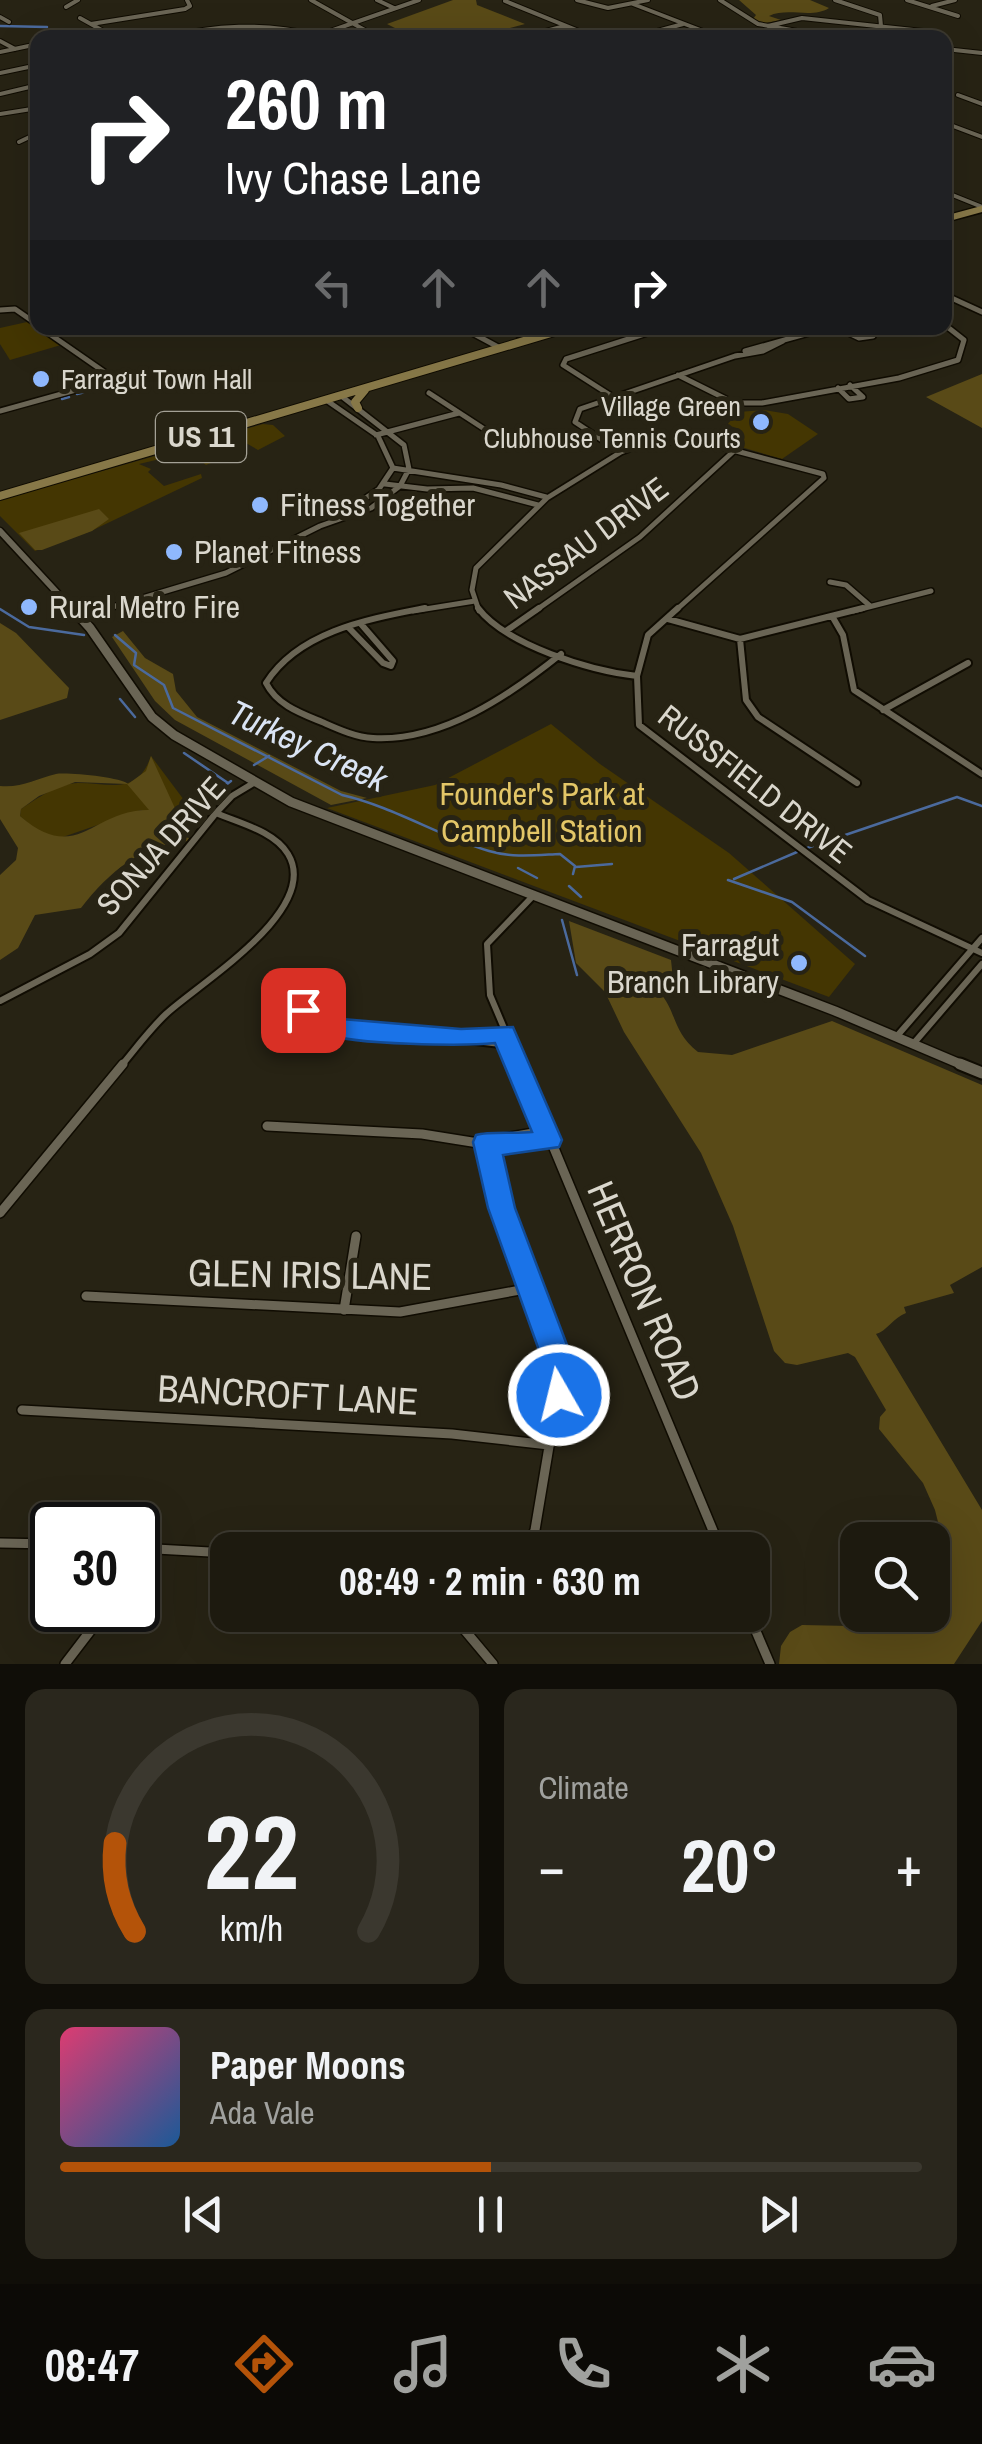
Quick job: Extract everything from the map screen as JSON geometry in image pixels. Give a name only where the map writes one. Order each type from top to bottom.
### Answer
[{"type":"main road","points":[[952,216],[982,208]]},
{"type":"main road","name":"US 11","points":[[0,496],[543,335]]},
{"type":"main road","points":[[358,408],[355,402],[367,388]]},
{"type":"main road","points":[[0,531],[81,616],[152,717],[174,735],[302,808],[982,1072]]},
{"type":"street","points":[[91,24],[186,10],[190,6],[187,0]]},
{"type":"street","points":[[311,0],[365,30]]},
{"type":"street","points":[[377,0],[395,8]]},
{"type":"street","points":[[332,30],[419,0]]},
{"type":"street","points":[[577,0],[603,8],[648,0]]},
{"type":"street","points":[[720,0],[730,10],[768,26],[791,30]]},
{"type":"street","points":[[834,0],[880,15],[881,26]]},
{"type":"street","points":[[907,0],[958,16]]},
{"type":"street","points":[[929,7],[955,0]]},
{"type":"street","points":[[66,7],[78,1],[87,2]]},
{"type":"street","points":[[505,1],[576,30]]},
{"type":"street","points":[[633,4],[700,30]]},
{"type":"street","points":[[0,17],[9,22]]},
{"type":"street","points":[[80,18],[102,30]]},
{"type":"street","points":[[768,26],[802,18],[915,30]]},
{"type":"street","points":[[196,30],[266,22],[293,30]]},
{"type":"street","points":[[661,30],[684,24]]},
{"type":"street","points":[[550,30],[566,26]]},
{"type":"street","points":[[0,41],[15,49]]},
{"type":"street","points":[[0,52],[30,46]]},
{"type":"street","points":[[952,50],[982,53]]},
{"type":"street","points":[[0,73],[30,66]]},
{"type":"street","points":[[0,94],[30,88]]},
{"type":"street","points":[[958,95],[982,104]]},
{"type":"street","points":[[0,114],[30,109]]},
{"type":"street","points":[[952,126],[982,137]]},
{"type":"street","points":[[18,142],[30,136]]},
{"type":"street","points":[[952,195],[982,208]]},
{"type":"street","points":[[952,298],[982,312]]},
{"type":"street","points":[[1,304],[30,320]]},
{"type":"street","points":[[678,375],[734,403],[762,403],[899,378],[958,360],[964,340],[952,331]]},
{"type":"street","points":[[0,410],[116,378],[52,335]]},
{"type":"street","points":[[476,335],[500,348]]},
{"type":"street","points":[[520,335],[529,339]]},
{"type":"street","points":[[611,396],[563,365],[566,359],[641,335]]},
{"type":"street","points":[[621,452],[576,422],[580,409],[806,335]]},
{"type":"street","points":[[576,374],[576,364],[587,352]]},
{"type":"street","points":[[837,387],[849,399],[863,397],[850,385]]},
{"type":"street","points":[[429,393],[495,436]]},
{"type":"street","points":[[81,616],[213,578],[332,521],[371,508],[400,486],[409,469],[404,445],[340,395]]},
{"type":"street","points":[[325,400],[376,435],[389,449],[393,468],[385,484],[339,512],[332,521]]},
{"type":"street","points":[[376,435],[460,413]]},
{"type":"street","points":[[637,676],[625,676],[505,631],[481,612],[471,578],[476,568],[538,505],[621,452],[669,440],[694,440],[736,449]]},
{"type":"street","name":"RUSSFIELD DRIVE","points":[[736,449],[824,478],[648,635],[637,676],[636,714],[646,734],[868,900],[982,953]]},
{"type":"street","name":"NASSAU DRIVE","points":[[505,631],[640,537],[736,449]]},
{"type":"street","points":[[393,468],[501,485],[547,498]]},
{"type":"street","points":[[444,488],[450,477]]},
{"type":"street","points":[[385,484],[492,491],[538,505]]},
{"type":"street","points":[[830,582],[846,586],[870,606]]},
{"type":"street","points":[[667,618],[740,639],[931,592]]},
{"type":"street","points":[[475,602],[436,606],[349,628],[288,656],[274,666],[266,683],[276,698],[307,716],[349,734],[376,739],[420,733],[490,702],[534,678],[561,654]]},
{"type":"street","points":[[832,616],[848,642],[849,681],[854,690],[982,774]]},
{"type":"street","points":[[349,628],[383,664],[390,666],[393,661],[361,624]]},
{"type":"street","points":[[740,639],[746,700],[758,717],[857,783]]},
{"type":"street","points":[[882,710],[968,662]]},
{"type":"street","name":"SONJA DRIVE","points":[[0,1001],[90,954],[119,933],[216,813],[232,796],[255,782]]},
{"type":"street","points":[[0,1213],[156,1024],[180,998],[236,960],[285,899],[294,882],[290,856],[273,840],[216,813]]},
{"type":"street","name":"HERRON ROAD","points":[[532,897],[487,944],[490,995],[714,1532]]},
{"type":"street","points":[[897,1036],[982,938]]},
{"type":"street","points":[[914,1043],[982,964]]},
{"type":"street","points":[[335,1027],[324,1016],[303,1010],[290,1016],[288,1023],[298,1032],[335,1027],[509,1045]]},
{"type":"street","points":[[461,1038],[504,1033]]},
{"type":"street","points":[[266,1126],[498,1146],[547,1136]]},
{"type":"street","points":[[486,1142],[502,1208],[560,1375],[534,1532]]},
{"type":"street","points":[[344,1310],[356,1236]]},
{"type":"street","name":"GLEN IRIS LANE","points":[[86,1296],[400,1312],[435,1309],[530,1288]]},
{"type":"street","name":"BANCROFT LANE","points":[[22,1410],[452,1434],[549,1445]]},
{"type":"street","points":[[0,1543],[30,1544]]},
{"type":"street","points":[[160,1549],[210,1552]]},
{"type":"street","points":[[65,1664],[89,1632]]},
{"type":"street","points":[[466,1632],[493,1664]]},
{"type":"street","points":[[756,1632],[770,1664]]},
{"type":"green space","points":[[27,322],[30,335],[46,335],[61,345],[10,360],[0,344],[0,328]]},
{"type":"green space","points":[[764,410],[788,414],[818,434],[782,459],[724,442],[740,429],[727,425],[738,412]]},
{"type":"green space","points":[[263,424],[273,425],[285,436],[258,450],[239,439],[200,446],[200,458],[211,463],[206,465],[187,450],[188,445]]},
{"type":"green space","points":[[169,452],[181,454],[139,464],[151,469],[148,472],[164,486],[201,474],[202,478],[91,531],[35,551],[0,516],[0,500]]},
{"type":"green space","name":"Founder's Park at Campbell Station","points":[[551,724],[600,764],[729,853],[855,964],[829,997],[327,808],[435,785]]},
{"type":"green space","points":[[151,756],[193,812],[168,824],[141,810],[60,838],[43,836],[20,816],[21,809],[63,786],[130,782],[145,769]]},
{"type":"shaded area","points":[[453,0],[476,0],[477,5],[525,24],[499,30],[400,30],[387,24]]},
{"type":"shaded area","points":[[739,0],[810,0],[829,8],[815,13],[784,12],[769,16],[781,20],[765,23],[753,19],[756,15]]},
{"type":"shaded area","points":[[982,374],[982,428],[926,397]]},
{"type":"shaded area","points":[[99,509],[109,519],[92,531],[42,550],[35,550],[19,533]]},
{"type":"shaded area","points":[[0,623],[16,633],[69,688],[67,698],[0,720]]},
{"type":"shaded area","points":[[123,631],[145,658],[173,674],[176,691],[197,717],[341,791],[367,798],[331,805],[175,720],[155,701],[112,637]]},
{"type":"shaded area","points":[[151,756],[190,841],[157,848],[128,862],[81,908],[35,915],[18,948],[0,960],[0,875],[16,860],[18,848],[0,819],[0,786],[56,774],[105,777],[128,784],[146,771]],"holes":[[[75,782],[127,784],[149,810],[129,812],[71,836],[40,830],[20,816],[21,809],[39,796]]]},
{"type":"shaded area","points":[[569,921],[671,960],[673,979],[659,992],[683,1037],[698,1052],[732,1055],[832,1021],[982,1085],[982,1267],[950,1285],[954,1293],[904,1307],[906,1313],[876,1334],[982,1510],[982,1621],[954,1664],[779,1664],[781,1646],[790,1632],[802,1625],[840,1626],[840,1632],[950,1632],[950,1522],[938,1522],[923,1483],[879,1429],[880,1417],[886,1410],[855,1357],[848,1353],[797,1365],[785,1363],[774,1351],[733,1226],[701,1153],[624,1032],[605,992],[576,963]]},
{"type":"waterway","points":[[0,26],[47,27]]},
{"type":"waterway","points":[[77,394],[98,389]]},
{"type":"waterway","points":[[62,399],[69,397]]},
{"type":"waterway","name":"Turkey Creek","points":[[0,609],[29,627],[84,635]]},
{"type":"waterway","name":"Turkey Creek","points":[[115,635],[136,653],[134,665],[164,685],[173,708],[268,757]]},
{"type":"waterway","points":[[120,699],[135,717]]},
{"type":"waterway","points":[[184,753],[228,783]]},
{"type":"waterway","points":[[254,765],[268,757]]},
{"type":"waterway","name":"Turkey Creek","points":[[268,757],[342,795],[489,851],[560,854],[575,866],[573,874]]},
{"type":"waterway","points":[[218,791],[231,781]]},
{"type":"waterway","points":[[807,848],[957,797],[982,806]]},
{"type":"waterway","points":[[734,879],[797,852]]},
{"type":"waterway","name":"Turkey Creek","points":[[576,867],[612,864]]},
{"type":"waterway","points":[[518,868],[537,878]]},
{"type":"waterway","name":"Turkey Creek","points":[[728,880],[792,902],[865,956]]},
{"type":"waterway","name":"Turkey Creek","points":[[569,886],[581,897]]},
{"type":"waterway","name":"Turkey Creek","points":[[562,920],[577,975]]},
{"type":"place","name":"Farragut Town Hall","points":[[41,379]]},
{"type":"place","name":"Village Green Clubhouse Tennis Courts","points":[[761,422]]},
{"type":"place","name":"Fitness Together","points":[[260,505]]},
{"type":"place","name":"Planet Fitness","points":[[174,552]]},
{"type":"place","name":"Rural Metro Fire","points":[[29,607]]},
{"type":"place","name":"Farragut Branch Library","points":[[799,963]]},
{"type":"route","points":[[303,1010],[313,1010],[335,1027],[461,1038],[504,1033],[549,1140],[498,1146],[486,1142],[502,1208],[555,1353],[559,1395]]}]
